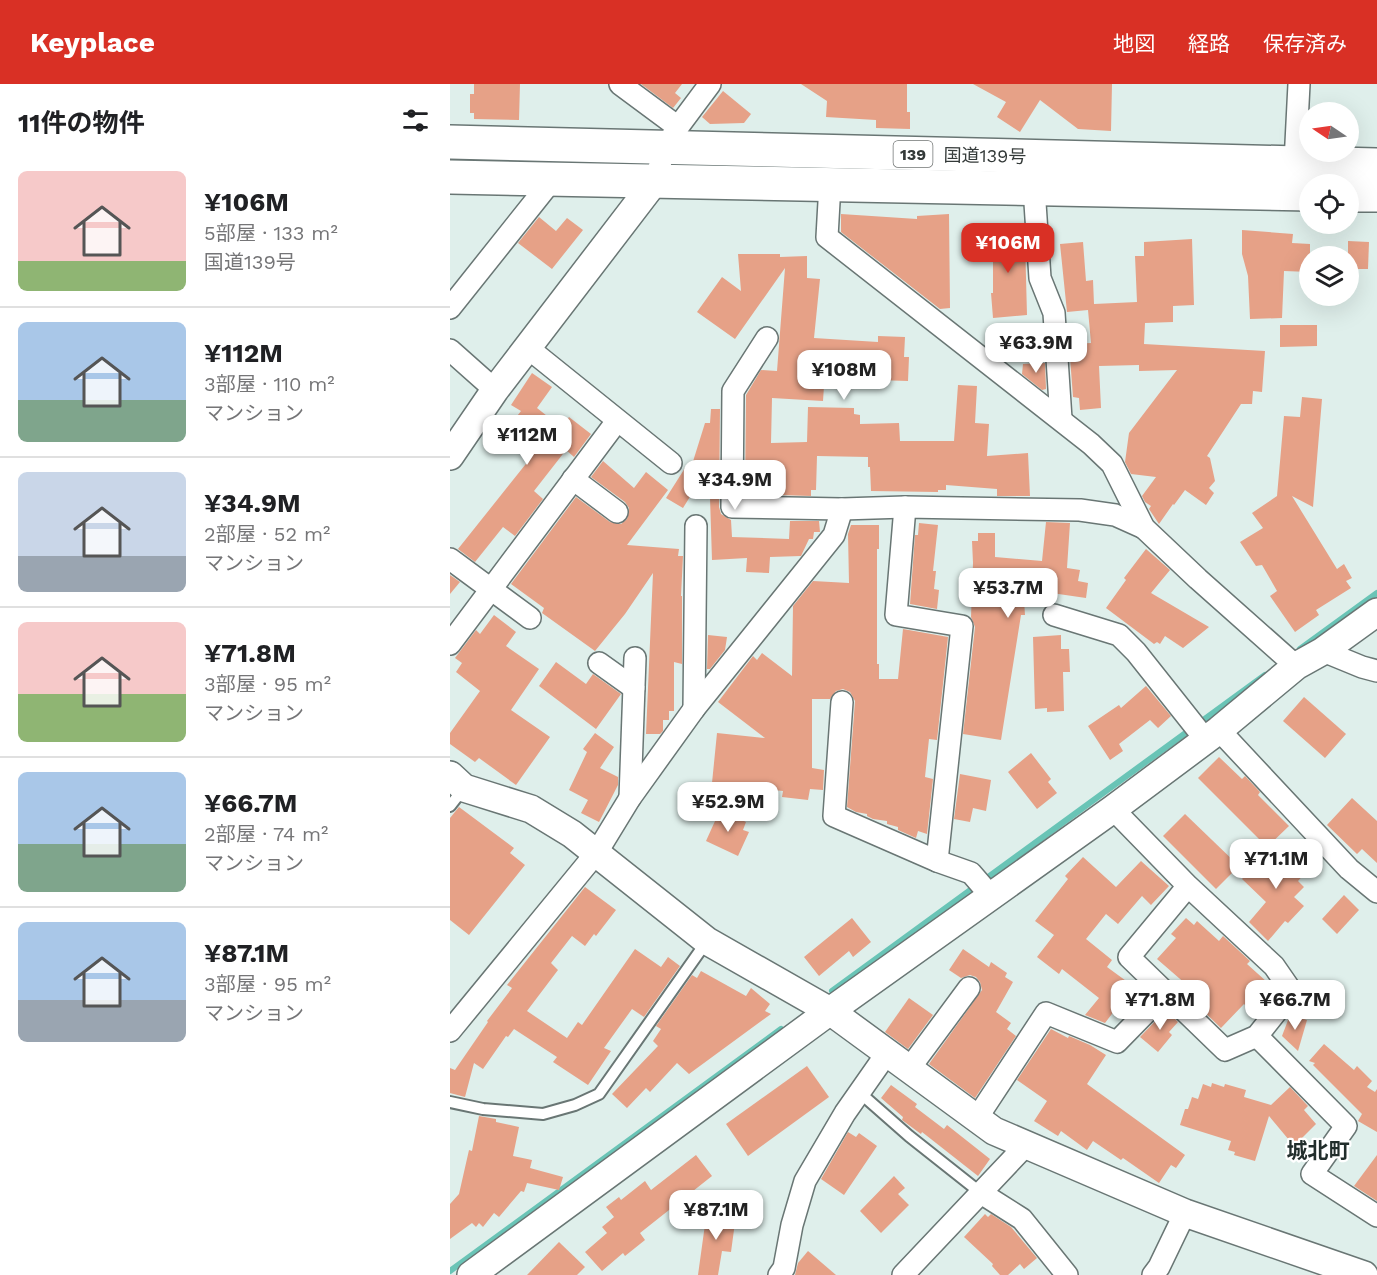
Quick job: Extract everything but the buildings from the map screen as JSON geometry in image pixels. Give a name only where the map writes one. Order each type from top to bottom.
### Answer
[{"type":"highway","name":"国道139号","points":[[450,142],[671,137],[1295,164],[1377,165]]},
{"type":"highway","name":"国道139号","points":[[450,177],[1299,194]]},
{"type":"highway","points":[[1359,195],[1377,195]]},
{"type":"street","points":[[620,84],[671,137]]},
{"type":"street","points":[[450,456],[495,390],[655,181],[671,137],[710,84]]},
{"type":"street","points":[[1295,164],[1299,84]]},
{"type":"street","points":[[450,308],[552,180]]},
{"type":"street","points":[[830,184],[827,237],[1061,418],[1112,464],[1144,528]]},
{"type":"street","points":[[1034,188],[1040,278],[1054,313],[1061,418]]},
{"type":"street","points":[[767,338],[733,391],[732,507],[1080,510],[1115,515],[1144,528],[1290,661]]},
{"type":"street","points":[[528,348],[671,463]]},
{"type":"street","points":[[450,351],[495,390]]},
{"type":"street","points":[[450,644],[617,421]]},
{"type":"street","points":[[573,479],[617,512]]},
{"type":"street","points":[[904,507],[896,615],[962,626],[937,861]]},
{"type":"street","points":[[450,1031],[597,852],[630,798],[694,709],[834,535],[842,509]]},
{"type":"street","points":[[694,709],[696,526]]},
{"type":"street","points":[[450,559],[490,591],[530,618]]},
{"type":"street","points":[[471,1275],[830,1011],[983,887],[1113,809],[1203,730],[1290,661],[1323,651],[1377,612]]},
{"type":"street","points":[[1054,615],[1119,635],[1203,730],[1349,869],[1377,892]]},
{"type":"street","points":[[1323,651],[1377,671]]},
{"type":"street","points":[[630,798],[635,658]]},
{"type":"street","points":[[599,663],[634,688]]},
{"type":"street","points":[[842,702],[834,816],[937,861],[983,887]]},
{"type":"street","points":[[455,790],[531,809],[572,834],[707,941],[830,1011],[994,1131],[1185,1213],[1364,1275]]},
{"type":"street","points":[[1113,809],[1188,886],[1274,966],[1292,992],[1257,1036],[1225,1050],[1129,957],[1188,886]]},
{"type":"street","points":[[909,1069],[969,988]]},
{"type":"street","points":[[977,1118],[1046,1013],[1117,1042],[1165,993]]},
{"type":"street","points":[[1257,1036],[1346,1126],[1312,1174],[1377,1216]]},
{"type":"street","points":[[779,1275],[784,1268],[792,1225],[805,1181],[845,1113],[887,1053]]},
{"type":"street","points":[[903,1275],[1026,1145]]},
{"type":"street","points":[[981,1193],[1022,1219],[1067,1275]]},
{"type":"street","points":[[1153,1275],[1160,1267],[1185,1213]]},
{"type":"lane","points":[[450,1102],[483,1109],[543,1114],[575,1105],[599,1094],[707,941]]},
{"type":"lane","points":[[859,1092],[909,1136],[981,1193]]},
{"type":"waterway","points":[[1300,649],[1377,593]]},
{"type":"waterway","points":[[832,991],[1265,675]]},
{"type":"waterway","points":[[450,1271],[781,1029]]},
{"type":"district","name":"城北町","points":[[1318,1151]]}]
